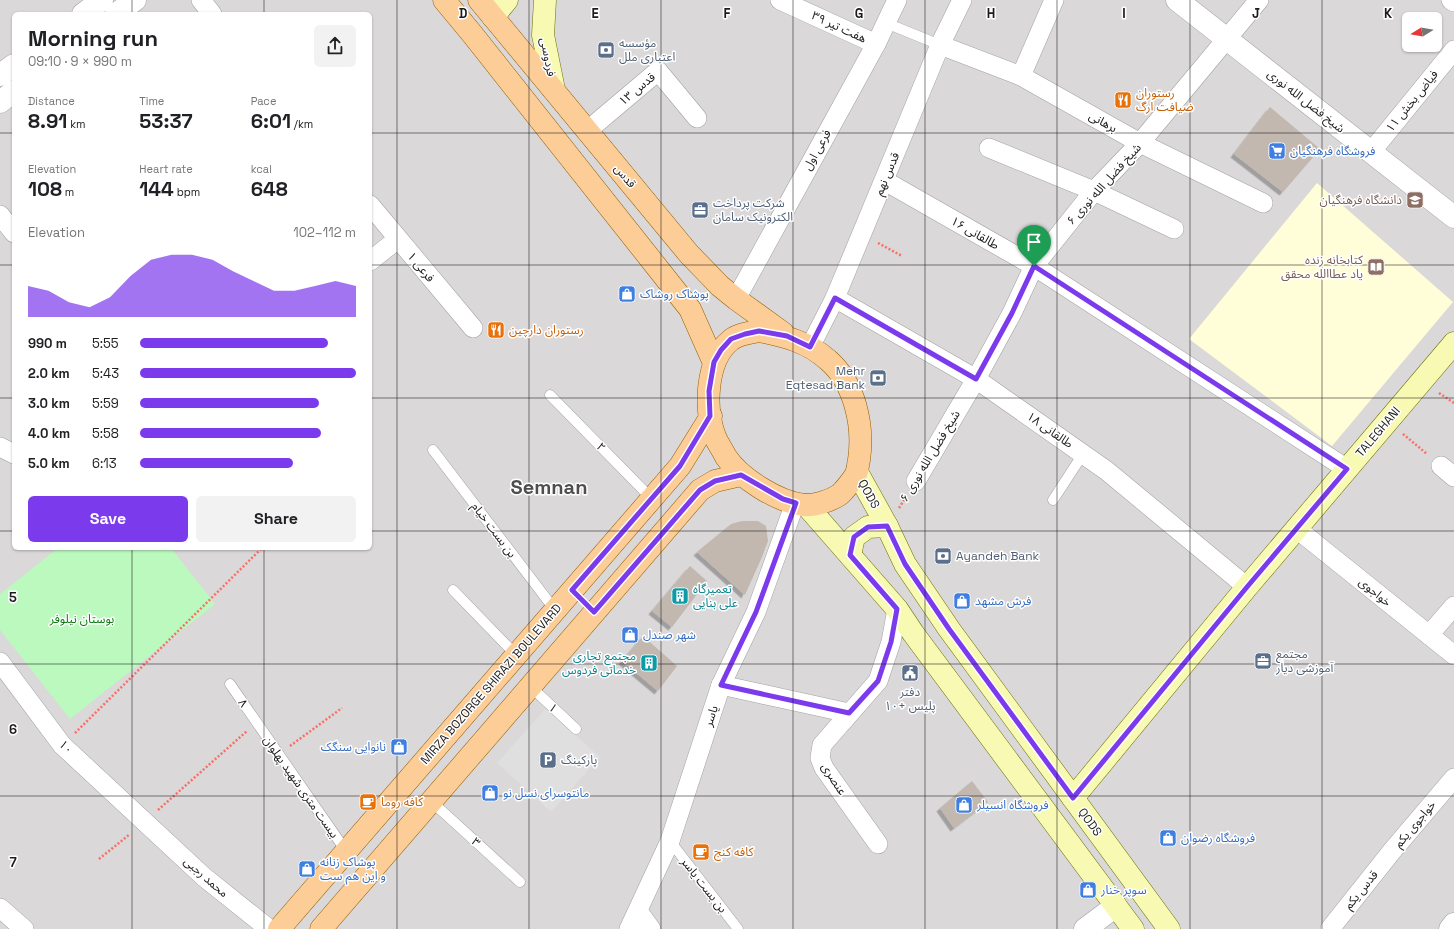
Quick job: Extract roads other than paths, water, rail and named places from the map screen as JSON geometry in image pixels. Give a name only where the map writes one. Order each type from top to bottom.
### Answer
[{"type":"main road","points":[[444,0],[690,310],[714,362]]},
{"type":"main road","name":"قدس","points":[[479,0],[689,254],[720,286],[787,336]]},
{"type":"main road","points":[[473,35],[493,17],[507,0]]},
{"type":"main road","name":"فردوسی","points":[[545,0],[543,35],[554,90]]},
{"type":"main road","points":[[759,331],[787,336],[810,347],[829,360],[842,377],[853,397],[859,419],[861,444],[857,472],[839,495],[822,503],[801,504],[783,499],[741,475],[727,458],[716,438],[710,416],[709,391],[714,362],[721,350],[731,339],[759,331]]},
{"type":"main road","name":"TALEGHANI","points":[[1073,798],[1247,587],[1454,343]]},
{"type":"main road","name":"MIRZA BOZORGE SHIRAZI BOULEVARD","points":[[278,929],[680,466],[710,416]]},
{"type":"main road","name":"QODS","points":[[857,472],[887,526],[905,564],[949,629],[1169,929]]},
{"type":"main road","points":[[321,929],[700,490],[715,481],[741,475]]},
{"type":"main road","points":[[801,504],[850,555],[897,609],[912,633],[1133,929]]},
{"type":"main road","points":[[850,555],[854,537],[868,527],[887,526]]},
{"type":"main road","points":[[572,590],[594,612]]},
{"type":"street","points":[[86,12],[102,0]]},
{"type":"street","points":[[119,12],[135,0]]},
{"type":"street","points":[[201,0],[210,12]]},
{"type":"street","name":"هفت تیر ۳۹","points":[[780,0],[876,44]]},
{"type":"street","name":"فرعی اول","points":[[736,299],[876,44],[897,0]]},
{"type":"street","name":"قدس نهم","points":[[810,347],[835,298],[885,181],[940,45],[962,0]]},
{"type":"street","points":[[1021,76],[1054,0]]},
{"type":"street","name":"شیخ فضل الله نوری","points":[[1177,0],[1199,9],[1226,39],[1454,217]]},
{"type":"street","name":"شیخ فضل الله نوری ۶","points":[[916,481],[976,379],[1012,313],[1034,266],[1094,191],[1140,143],[1259,0]]},
{"type":"street","name":"برهانی","points":[[940,45],[1021,76],[1140,143],[1263,203]]},
{"type":"street","name":"فیاض بخش ۱۱","points":[[1370,152],[1454,50]]},
{"type":"street","name":"قدس ۱۳","points":[[587,131],[658,71],[697,118]]},
{"type":"street","points":[[0,102],[12,93]]},
{"type":"street","points":[[989,148],[1094,191],[1174,229]]},
{"type":"street","name":"طالقانی ۱۶","points":[[885,181],[1034,266],[1347,469]]},
{"type":"street","name":"فرعی ۱","points":[[372,207],[473,328]]},
{"type":"street","points":[[0,215],[12,230]]},
{"type":"street","points":[[372,259],[398,239]]},
{"type":"street","name":"طالقانی ۱۸","points":[[835,298],[976,379],[1108,471],[1247,587]]},
{"type":"street","points":[[0,447],[12,453]]},
{"type":"street","name":"یاسر","points":[[629,929],[670,841],[721,685],[756,612],[801,504]]},
{"type":"street","name":"خواجوی","points":[[1297,529],[1454,655]]},
{"type":"street","points":[[1429,635],[1454,606]]},
{"type":"street","name":"عنصری","points":[[878,844],[824,768],[820,758],[822,745],[878,681],[891,642],[897,609]]},
{"type":"street","name":"۱۰","points":[[0,662],[62,745],[145,822]]},
{"type":"street","points":[[721,685],[849,713]]},
{"type":"street","name":"خواجوی یکم","points":[[1392,851],[1454,778]]},
{"type":"street","name":"محمد رجبی","points":[[145,822],[204,877],[269,929]]},
{"type":"street","name":"قدس یکم","points":[[1330,929],[1392,851]]},
{"type":"street","points":[[1085,929],[1116,906]]},
{"type":"street","points":[[0,908],[24,929]]},
{"type":"street","points":[[638,912],[651,929]]},
{"type":"street","points":[[1450,929],[1454,924]]},
{"type":"lane","points":[[886,23],[940,45]]},
{"type":"lane","name":"۲","points":[[550,395],[652,499]]},
{"type":"lane","name":"بن بست خیام","points":[[433,450],[555,610]]},
{"type":"lane","points":[[1053,500],[1083,454]]},
{"type":"lane","points":[[453,590],[516,655]]},
{"type":"lane","name":"۸","points":[[230,684],[256,723]]},
{"type":"lane","name":"۱","points":[[530,686],[576,729]]},
{"type":"lane","name":"بیست متری شهید پهلوان","points":[[256,723],[346,851]]},
{"type":"lane","name":"۳","points":[[432,801],[520,882]]},
{"type":"lane","name":"بن بست یاسر","points":[[670,841],[738,929]]},
{"type":"place","name":"مؤسسه اعتباری ملل","points":[[606,50]]},
{"type":"place","name":"رستوران ضیافت ارگ","points":[[1123,100]]},
{"type":"place","name":"فروشگاه فرهنگیان","points":[[1277,151]]},
{"type":"place","name":"دانشگاه فرهنگیان","points":[[1415,200]]},
{"type":"place","name":"شرکت پرداخت الکترونیک سامان","points":[[700,210]]},
{"type":"place","name":"کتابخانه زنده یاد عطاالله محقق","points":[[1376,267]]},
{"type":"place","name":"پوشاک روشاک","points":[[627,294]]},
{"type":"place","name":"رستوران دارچین","points":[[496,330]]},
{"type":"place","name":"Mehr Eqtesad Bank","points":[[878,378]]},
{"type":"place","name":"Ayandeh Bank","points":[[943,556]]},
{"type":"place","name":"تعمیرگاه علی بنایی","points":[[680,596]]},
{"type":"place","name":"فرش مشهد","points":[[962,601]]},
{"type":"place","name":"شهر صندل","points":[[630,635]]},
{"type":"place","name":"مجتمع آموزشی دیار","points":[[1263,661]]},
{"type":"place","name":"مجتمع تجاری خدماتی فردوس","points":[[649,663]]},
{"type":"place","name":"دفتر پلیس +۱۰","points":[[910,673]]},
{"type":"place","name":"نانوایی سنگک","points":[[399,747]]},
{"type":"place","name":"پارکینگ","points":[[548,760]]},
{"type":"place","name":"مانتوسرای نسل نو","points":[[490,793]]},
{"type":"place","name":"کافه روما","points":[[368,802]]},
{"type":"place","name":"فروشگاه انسیلر","points":[[964,805]]},
{"type":"place","name":"فروشگاه رضوان","points":[[1168,838]]},
{"type":"place","name":"کافه کنج","points":[[701,852]]},
{"type":"place","name":"پوشاک زنانه و این هم ست","points":[[307,869]]},
{"type":"place","name":"سوپر خنار","points":[[1088,890]]},
{"type":"district","name":"Semnan","points":[[549,487]]},
{"type":"park label","name":"بوستان نیلوفر","points":[[82,619]]}]
